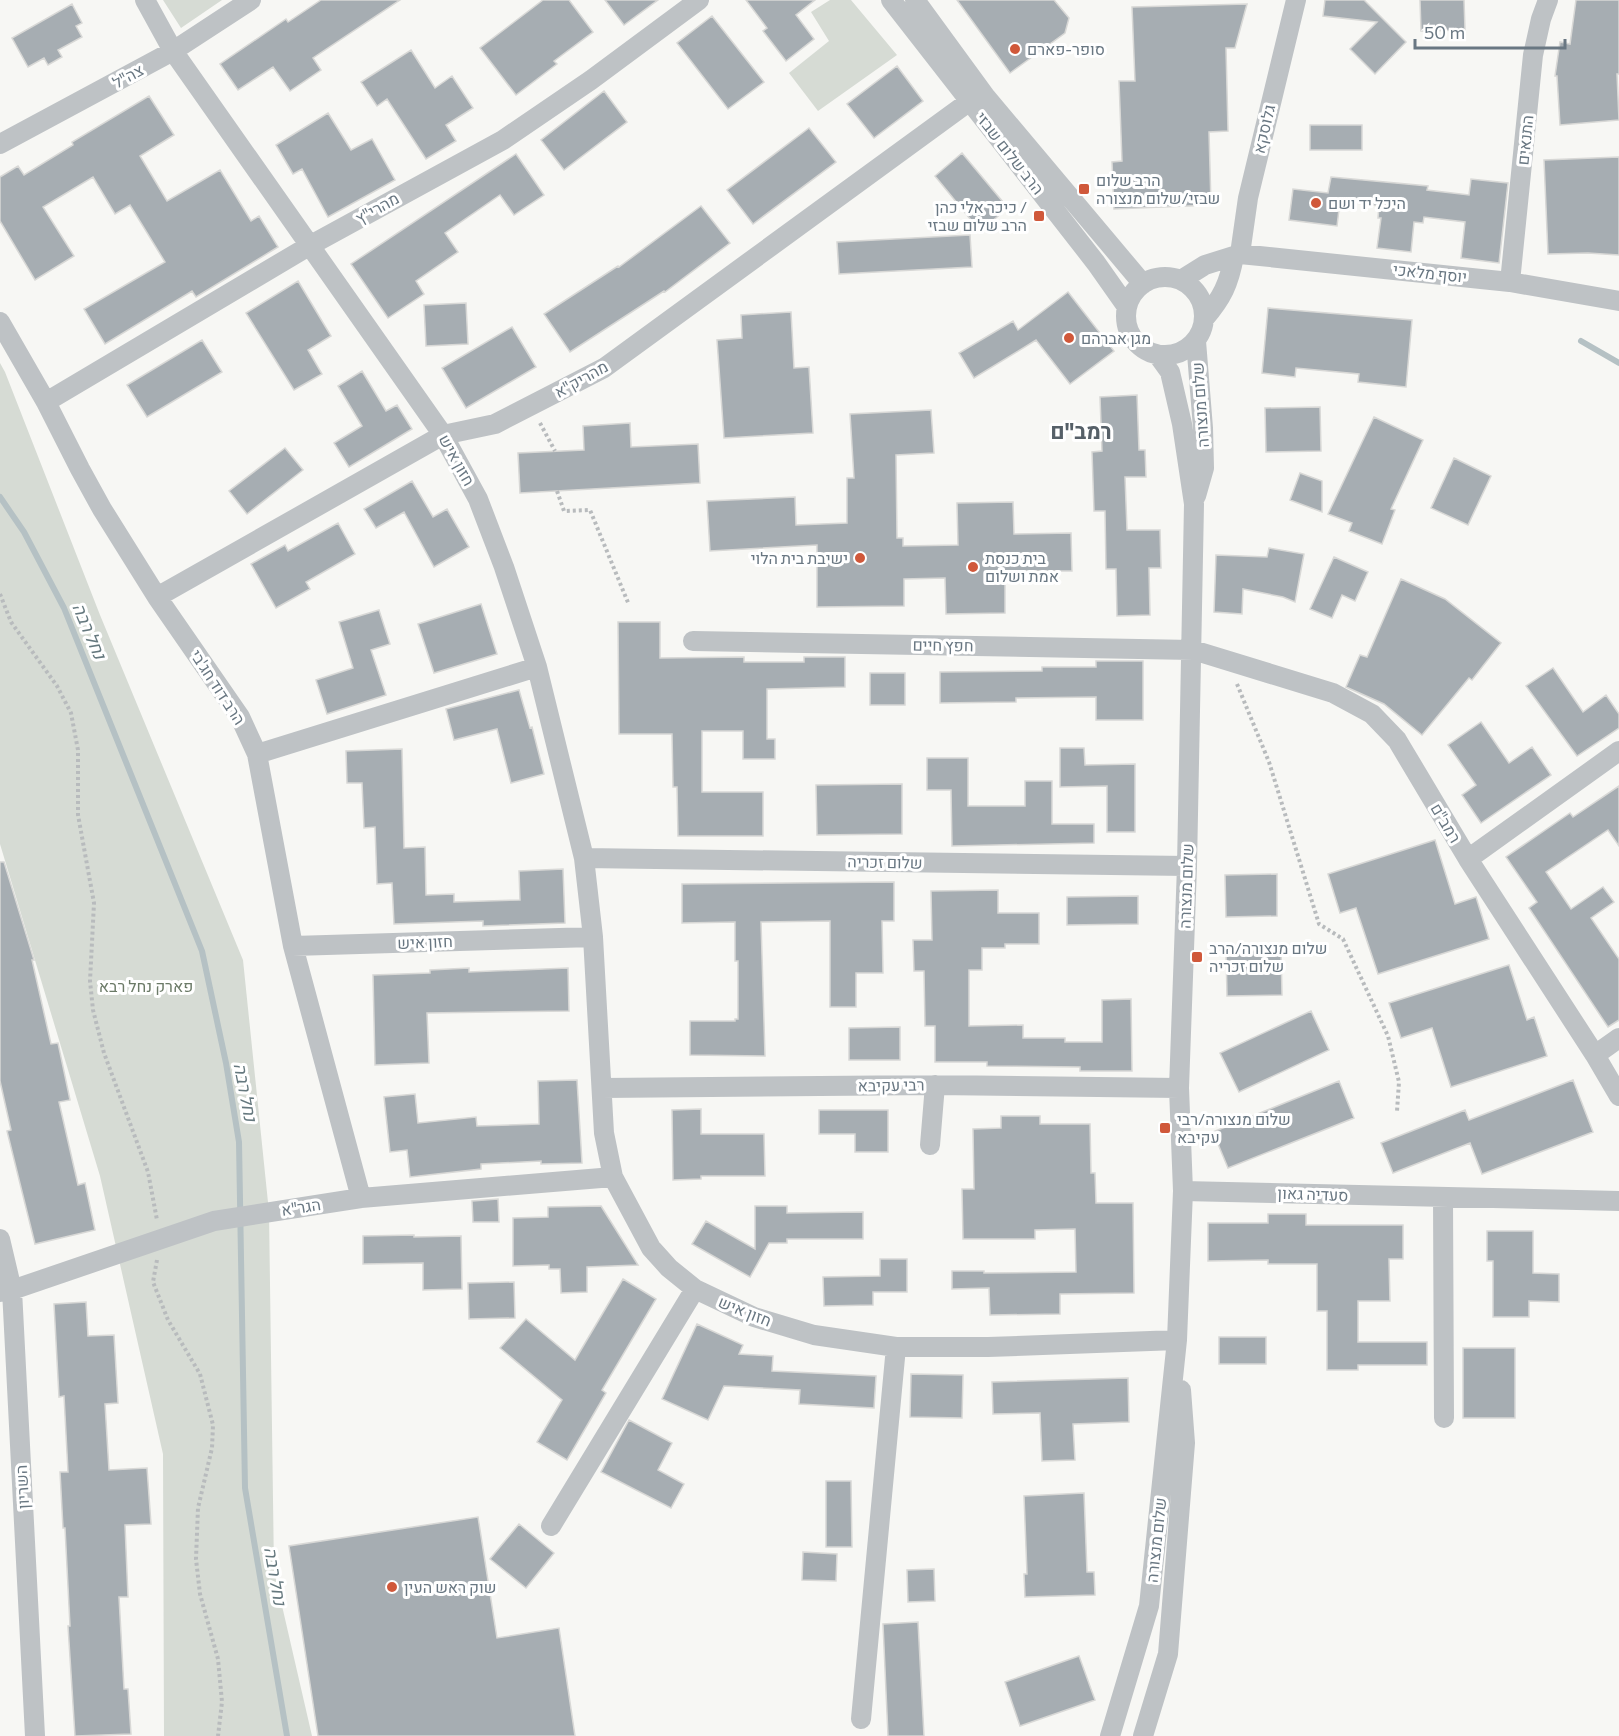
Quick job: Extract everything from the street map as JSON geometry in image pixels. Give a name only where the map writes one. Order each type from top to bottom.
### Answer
[{"type":"street","name":"חזון איש","points":[[145,0],[173,51],[443,435],[478,499],[504,567],[537,667],[584,858],[593,937],[604,1134],[613,1177],[651,1248],[669,1269],[695,1289],[754,1317],[804,1332],[896,1347],[988,1347],[1177,1340]]},
{"type":"street","name":"צה\"ל","points":[[0,144],[173,51],[251,0]]},
{"type":"street","name":"מהרי\"ץ","points":[[46,402],[309,246],[502,140],[591,80],[699,0]]},
{"type":"street","name":"הרב שלום שבזי","points":[[891,0],[1096,262],[1127,307]]},
{"type":"street","name":"הרב שלום שבזי","points":[[915,0],[985,96],[1143,284]]},
{"type":"street","name":"גלוסקא","points":[[1204,319],[1220,300],[1230,279],[1237,255],[1251,186],[1296,0]]},
{"type":"street","name":"התנאים","points":[[1510,282],[1533,55],[1548,0]]},
{"type":"street","name":"מהריק\"א","points":[[158,597],[443,435],[495,424],[604,368],[970,101]]},
{"type":"street","points":[[1181,280],[1205,266],[1237,255]]},
{"type":"street","name":"יוסף מלאכי","points":[[1237,255],[1510,282],[1619,301]]},
{"type":"street","points":[[1158,277],[1181,280],[1193,288],[1201,300],[1205,314],[1203,328],[1196,340],[1185,350],[1171,354],[1157,354],[1149,351],[1134,340],[1127,325],[1127,307],[1136,290],[1143,284],[1158,277]]},
{"type":"street","name":"הרב דוד חג'בי","points":[[0,322],[46,402],[80,469],[158,597],[240,717],[257,754],[293,946],[361,1198]]},
{"type":"street","name":"שלום מנצורה","points":[[1194,504],[1203,468],[1203,428],[1196,340]]},
{"type":"street","name":"שלום מנצורה","points":[[1110,1736],[1149,1606],[1177,1340],[1183,1191],[1179,1088],[1187,866],[1194,504],[1182,424],[1170,372],[1157,354]]},
{"type":"street","name":"חפץ חיים","points":[[693,641],[1192,650]]},
{"type":"street","name":"רמב\"ם","points":[[1192,650],[1333,693],[1372,714],[1397,740],[1468,859],[1619,1096]]},
{"type":"street","points":[[257,754],[537,667]]},
{"type":"street","points":[[1468,859],[1619,751]]},
{"type":"street","name":"שלום זכריה","points":[[584,858],[1187,866]]},
{"type":"street","name":"חזון איש","points":[[293,946],[593,937]]},
{"type":"street","points":[[1595,1055],[1619,1038]]},
{"type":"street","points":[[930,1145],[935,1084]]},
{"type":"street","name":"רבי עקיבא","points":[[603,1088],[935,1084],[1179,1088]]},
{"type":"street","name":"הגר\"א","points":[[6,1291],[214,1221],[361,1198],[613,1177]]},
{"type":"street","name":"סעדיה גאון","points":[[1183,1191],[1619,1201]]},
{"type":"street","points":[[1443,1198],[1444,1418]]},
{"type":"street","name":"השריון","points":[[0,1239],[6,1291],[35,1736]]},
{"type":"street","points":[[551,1526],[695,1289]]},
{"type":"street","name":"שלום מנצורה","points":[[1143,1736],[1168,1654],[1185,1443],[1177,1340]]},
{"type":"street","points":[[861,1719],[896,1347]]},
{"type":"path","points":[[532,405],[555,452]]},
{"type":"path","points":[[557,491],[564,511],[590,510],[629,605]]},
{"type":"path","points":[[0,594],[11,622],[57,686],[70,712],[78,750],[78,816],[94,903],[90,981],[93,1010],[104,1053],[148,1172],[161,1239],[153,1282],[168,1320],[200,1374],[213,1425],[212,1448],[198,1508],[196,1559],[200,1594],[218,1659],[222,1702],[218,1736]]},
{"type":"path","points":[[1228,662],[1269,762],[1319,924],[1343,939],[1388,1036],[1399,1082],[1397,1112]]},
{"type":"green space","points":[[163,0],[222,0],[181,28]]},
{"type":"green space","points":[[830,0],[851,0],[897,55],[818,111],[789,73],[829,41],[811,12]]},
{"type":"green space","name":"פארק נחל רבא","points":[[0,363],[100,615],[243,960],[269,1212],[274,1571],[312,1736],[164,1736],[163,1454],[100,1176],[0,844]]},
{"type":"building","points":[[321,0],[400,0],[313,58],[321,70],[290,91],[273,67],[238,90],[220,64],[286,19],[288,22]]},
{"type":"building","points":[[543,0],[569,0],[593,32],[554,61],[557,64],[516,95],[480,48]]},
{"type":"building","points":[[605,0],[658,0],[624,25]]},
{"type":"building","points":[[746,0],[815,0],[796,15],[814,39],[786,61],[763,31],[767,28]]},
{"type":"building","points":[[957,0],[1054,0],[1069,18],[1065,33],[1010,73]]},
{"type":"building","points":[[1325,0],[1364,0],[1406,42],[1375,74],[1350,49],[1377,22],[1323,16]]},
{"type":"building","points":[[1420,0],[1464,0],[1465,30],[1421,31]]},
{"type":"building","points":[[1576,0],[1619,0],[1619,74],[1617,74],[1619,120],[1560,125],[1557,76],[1555,76],[1560,42],[1570,44]]},
{"type":"building","points":[[72,4],[82,23],[76,26],[82,37],[58,50],[62,57],[48,65],[44,58],[28,67],[12,38]]},
{"type":"building","points":[[1247,4],[1235,48],[1226,48],[1228,131],[1209,132],[1211,205],[1114,209],[1112,162],[1122,161],[1119,81],[1135,81],[1132,7]]},
{"type":"building","points":[[712,16],[764,82],[728,109],[677,43]]},
{"type":"building","points":[[411,50],[435,88],[452,76],[473,108],[446,125],[456,141],[426,159],[387,99],[377,106],[361,82]]},
{"type":"building","points":[[897,66],[923,101],[874,138],[847,104]]},
{"type":"building","points":[[604,91],[627,122],[564,170],[541,140]]},
{"type":"building","points":[[149,96],[174,135],[140,156],[167,201],[220,170],[251,221],[259,216],[278,247],[196,297],[192,291],[105,344],[84,309],[165,262],[130,205],[115,214],[93,177],[43,207],[74,256],[35,280],[0,221],[0,177],[18,166],[24,175],[73,145],[72,142]]},
{"type":"building","points":[[328,113],[351,150],[372,139],[395,180],[328,217],[302,169],[293,174],[276,145]]},
{"type":"building","points":[[1310,125],[1362,125],[1362,150],[1310,150]]},
{"type":"building","points":[[809,128],[836,162],[753,224],[727,190]]},
{"type":"building","points":[[962,153],[1008,208],[980,231],[935,176]]},
{"type":"building","points":[[516,154],[544,195],[514,215],[500,195],[445,233],[458,252],[416,281],[424,294],[388,318],[351,264]]},
{"type":"building","points":[[1619,157],[1619,255],[1548,254],[1544,160]]},
{"type":"building","points":[[1331,177],[1428,186],[1427,190],[1469,195],[1471,179],[1508,183],[1499,263],[1461,258],[1465,222],[1424,217],[1423,223],[1414,222],[1411,252],[1377,248],[1381,218],[1378,218],[1379,206],[1340,201],[1337,226],[1289,220],[1293,189],[1328,193]]},
{"type":"building","points":[[701,206],[730,243],[665,292],[570,352],[544,314],[619,267]]},
{"type":"building","points":[[970,235],[972,267],[839,274],[837,242]]},
{"type":"building","points":[[298,281],[331,336],[308,350],[322,374],[294,390],[246,313]]},
{"type":"building","name":"מגן אברהם","points":[[1068,292],[1114,351],[1070,384],[1036,340],[974,378],[959,353],[1013,321],[1018,330]]},
{"type":"building","points":[[466,303],[468,344],[426,346],[424,305]]},
{"type":"building","points":[[1268,308],[1412,320],[1406,387],[1358,382],[1359,374],[1296,368],[1295,377],[1262,373]]},
{"type":"building","points":[[791,312],[794,368],[809,367],[813,433],[724,438],[717,340],[742,338],[741,315]]},
{"type":"building","points":[[512,327],[536,367],[466,408],[442,368]]},
{"type":"building","points":[[202,340],[222,372],[147,417],[127,385]]},
{"type":"building","points":[[362,371],[386,411],[397,405],[412,429],[349,467],[334,443],[362,426],[338,386]]},
{"type":"building","points":[[1137,395],[1139,450],[1145,450],[1146,477],[1125,477],[1127,530],[1160,530],[1161,568],[1149,568],[1150,615],[1117,616],[1116,569],[1106,569],[1105,511],[1094,511],[1092,452],[1102,451],[1100,397]]},
{"type":"building","points":[[1320,407],[1321,451],[1266,452],[1265,408]]},
{"type":"building","points":[[931,410],[934,453],[896,455],[897,538],[903,538],[903,546],[958,545],[957,503],[1013,502],[1014,534],[1071,533],[1072,571],[1005,571],[1005,613],[946,614],[945,578],[904,579],[904,606],[817,607],[817,545],[710,551],[707,501],[795,497],[796,525],[847,523],[847,478],[854,478],[850,414]]},
{"type":"building","points":[[1374,417],[1423,440],[1391,509],[1395,510],[1382,544],[1349,531],[1352,523],[1328,514]]},
{"type":"building","points":[[630,423],[631,447],[698,444],[700,483],[520,493],[518,453],[584,450],[583,426]]},
{"type":"building","points":[[285,448],[303,470],[247,514],[229,491]]},
{"type":"building","points":[[1454,458],[1491,476],[1468,525],[1431,508]]},
{"type":"building","points":[[1300,473],[1322,481],[1322,512],[1290,500]]},
{"type":"building","points":[[412,481],[433,517],[447,509],[469,547],[434,567],[404,512],[376,528],[364,509]]},
{"type":"building","points":[[338,523],[355,554],[306,582],[310,589],[276,608],[251,564],[285,545],[288,551]]},
{"type":"building","points":[[1269,548],[1304,554],[1295,602],[1283,597],[1243,589],[1242,614],[1214,612],[1216,555],[1267,557]]},
{"type":"building","points":[[1334,557],[1368,572],[1355,601],[1342,595],[1332,618],[1310,609]]},
{"type":"building","points":[[1401,579],[1445,599],[1501,643],[1472,680],[1469,678],[1422,735],[1384,704],[1346,687],[1360,655],[1367,657]]},
{"type":"building","points":[[481,604],[497,654],[434,673],[418,624]]},
{"type":"building","points":[[379,610],[390,644],[371,650],[386,695],[327,714],[316,680],[353,668],[339,622]]},
{"type":"building","points":[[618,622],[660,622],[660,658],[744,657],[744,662],[804,662],[804,657],[845,657],[845,687],[767,689],[767,739],[775,739],[775,759],[743,759],[743,731],[702,731],[702,792],[763,792],[763,836],[678,836],[677,787],[673,787],[672,734],[619,734]]},
{"type":"building","points":[[1096,661],[1143,661],[1143,720],[1096,720],[1096,697],[1016,698],[1016,702],[940,703],[940,672],[1042,671],[1042,667],[1096,667]]},
{"type":"building","points":[[1553,668],[1583,712],[1606,695],[1619,714],[1619,728],[1577,756],[1526,686]]},
{"type":"building","points":[[870,673],[905,673],[905,705],[870,705]]},
{"type":"building","points":[[519,690],[530,728],[532,727],[544,774],[511,783],[497,729],[454,740],[446,709]]},
{"type":"building","points":[[1481,722],[1509,763],[1532,747],[1551,775],[1481,823],[1462,795],[1476,785],[1448,745]]},
{"type":"building","points":[[1060,748],[1084,748],[1085,765],[1135,764],[1135,832],[1107,832],[1107,786],[1060,787]]},
{"type":"building","points":[[402,749],[404,848],[425,847],[426,895],[454,894],[454,902],[520,900],[519,871],[563,869],[565,923],[483,926],[483,921],[394,924],[392,883],[377,884],[375,827],[364,828],[362,783],[347,783],[346,751]]},
{"type":"building","points":[[927,758],[968,758],[968,806],[1025,806],[1025,781],[1052,781],[1052,824],[1094,824],[1094,843],[952,846],[951,790],[927,790]]},
{"type":"building","points":[[902,784],[902,834],[817,835],[816,785]]},
{"type":"building","points":[[1619,786],[1619,846],[1608,830],[1546,872],[1571,909],[1603,887],[1614,902],[1591,918],[1619,959],[1619,1020],[1608,1027],[1529,908],[1537,902],[1506,857],[1570,813],[1573,817]]},
{"type":"building","points":[[1435,840],[1455,904],[1476,897],[1489,939],[1378,974],[1356,908],[1340,913],[1328,874]]},
{"type":"building","points":[[0,862],[4,862],[34,960],[32,960],[51,1044],[58,1043],[70,1100],[59,1102],[78,1185],[85,1183],[95,1230],[35,1244],[7,1131],[11,1130],[0,1081]]},
{"type":"building","points":[[1277,874],[1277,916],[1226,917],[1225,875]]},
{"type":"building","points":[[894,882],[894,921],[882,921],[883,973],[856,973],[856,1007],[830,1007],[830,921],[761,922],[765,1056],[690,1055],[690,1021],[735,1021],[738,1019],[738,961],[735,961],[735,922],[682,923],[682,884]]},
{"type":"building","points":[[998,890],[998,913],[1039,913],[1039,944],[1005,944],[1005,948],[982,948],[982,970],[969,970],[969,1026],[1023,1025],[1023,1038],[1065,1038],[1065,1042],[1102,1042],[1102,1000],[1131,999],[1132,1071],[1080,1071],[1080,1067],[987,1066],[987,1062],[935,1062],[935,1026],[925,1026],[924,971],[914,971],[913,940],[932,940],[931,891]]},
{"type":"building","points":[[1138,896],[1138,924],[1067,925],[1067,897]]},
{"type":"building","points":[[1281,950],[1282,995],[1227,996],[1226,951]]},
{"type":"building","points":[[1509,965],[1527,1020],[1534,1017],[1547,1056],[1451,1087],[1432,1028],[1401,1038],[1389,1003]]},
{"type":"building","points":[[469,968],[469,972],[568,968],[569,1011],[427,1013],[429,1063],[375,1065],[373,975],[430,973],[430,970]]},
{"type":"building","points":[[1311,1011],[1329,1050],[1239,1092],[1220,1053]]},
{"type":"building","points":[[900,1027],[900,1060],[849,1060],[849,1028]]},
{"type":"building","points":[[577,1080],[582,1163],[541,1164],[541,1161],[481,1164],[481,1169],[410,1177],[407,1150],[390,1152],[384,1097],[415,1094],[418,1123],[476,1117],[477,1126],[539,1124],[538,1081]]},
{"type":"building","points":[[1573,1080],[1593,1132],[1482,1174],[1470,1143],[1393,1173],[1381,1143],[1465,1110],[1469,1120]]},
{"type":"building","points":[[1339,1081],[1354,1118],[1228,1168],[1213,1132]]},
{"type":"building","points":[[701,1109],[701,1134],[764,1134],[765,1176],[701,1176],[701,1179],[673,1180],[672,1110]]},
{"type":"building","points":[[819,1110],[888,1110],[888,1152],[855,1152],[855,1134],[819,1134]]},
{"type":"building","points":[[1001,1116],[1040,1116],[1040,1124],[1090,1124],[1091,1173],[1095,1173],[1096,1203],[1133,1203],[1134,1293],[1060,1294],[1060,1314],[990,1315],[989,1288],[952,1289],[952,1271],[1076,1272],[1075,1229],[1035,1230],[1035,1239],[963,1239],[962,1189],[974,1189],[973,1129],[1001,1128]]},
{"type":"building","points":[[498,1199],[499,1222],[473,1222],[472,1201]]},
{"type":"building","points":[[601,1206],[638,1265],[587,1267],[587,1292],[561,1293],[560,1269],[549,1269],[549,1265],[513,1266],[513,1218],[548,1217],[548,1207]]},
{"type":"building","points":[[755,1206],[787,1206],[787,1213],[863,1212],[863,1239],[787,1239],[787,1243],[769,1243],[750,1277],[692,1244],[706,1221],[755,1249]]},
{"type":"building","points":[[1268,1214],[1306,1214],[1306,1225],[1403,1225],[1403,1259],[1389,1259],[1390,1301],[1358,1301],[1358,1342],[1427,1342],[1427,1365],[1358,1365],[1358,1370],[1327,1370],[1327,1311],[1317,1311],[1317,1264],[1268,1264],[1268,1260],[1208,1261],[1208,1223],[1268,1223]]},
{"type":"building","points":[[1487,1231],[1533,1231],[1533,1273],[1559,1274],[1559,1302],[1529,1301],[1529,1317],[1493,1317],[1493,1261],[1487,1261]]},
{"type":"building","points":[[414,1235],[414,1237],[461,1236],[462,1289],[423,1290],[423,1263],[363,1264],[363,1236]]},
{"type":"building","points":[[880,1259],[907,1259],[907,1292],[873,1292],[873,1305],[824,1306],[823,1277],[880,1276]]},
{"type":"building","points":[[623,1279],[656,1299],[602,1390],[606,1393],[567,1460],[537,1442],[562,1400],[500,1348],[526,1319],[575,1360]]},
{"type":"building","points":[[514,1282],[515,1318],[469,1319],[468,1283]]},
{"type":"building","points":[[86,1302],[88,1336],[114,1335],[118,1403],[105,1404],[109,1470],[147,1468],[151,1524],[125,1525],[128,1597],[119,1597],[124,1689],[128,1689],[131,1734],[75,1736],[65,1528],[63,1528],[60,1472],[68,1472],[64,1396],[59,1397],[54,1304]]},
{"type":"building","points":[[697,1324],[743,1345],[739,1354],[773,1356],[772,1371],[876,1376],[874,1408],[799,1404],[800,1390],[724,1386],[708,1420],[662,1399]]},
{"type":"building","points":[[1219,1337],[1266,1337],[1266,1364],[1219,1364]]},
{"type":"building","points":[[1463,1348],[1515,1348],[1515,1418],[1463,1418]]},
{"type":"building","points":[[911,1374],[963,1375],[962,1418],[910,1417]]},
{"type":"building","points":[[1128,1378],[1129,1422],[1073,1424],[1075,1460],[1042,1461],[1040,1413],[993,1414],[992,1382]]},
{"type":"building","points":[[629,1420],[672,1443],[658,1470],[684,1484],[671,1508],[601,1472]]},
{"type":"building","points":[[826,1481],[851,1481],[852,1547],[826,1547]]},
{"type":"building","points":[[1084,1493],[1087,1572],[1094,1572],[1095,1595],[1025,1597],[1024,1574],[1027,1574],[1024,1496]]},
{"type":"building","name":"שוק ראש העין","points":[[478,1517],[497,1638],[559,1628],[575,1736],[318,1736],[289,1546]]},
{"type":"building","points":[[519,1524],[554,1553],[526,1588],[490,1559]]},
{"type":"building","points":[[803,1552],[837,1554],[836,1581],[802,1580]]},
{"type":"building","points":[[934,1569],[935,1601],[908,1602],[907,1570]]},
{"type":"building","points":[[918,1622],[924,1736],[888,1736],[883,1624]]},
{"type":"building","points":[[1079,1656],[1095,1700],[1020,1726],[1005,1682]]},
{"type":"waterway","points":[[1581,341],[1619,363]]},
{"type":"waterway","name":"נחל רבה","points":[[0,497],[24,532],[64,608],[202,951],[226,1063],[239,1142],[245,1488],[287,1736]]},
{"type":"place","name":"סופר-פארם","points":[[1015,49]]},
{"type":"place","name":"הרב שלום שבזי/שלום מנצורה","points":[[1084,189]]},
{"type":"place","name":"היכל יד ושם","points":[[1316,203]]},
{"type":"place","name":"כיכר אלי כהן / הרב שלום שבזי","points":[[1039,216]]},
{"type":"place","name":"מגן אברהם","points":[[1069,338]]},
{"type":"place","name":"ישיבת בית הלוי","points":[[860,558]]},
{"type":"place","name":"בית כנסת אמת ושלום","points":[[973,567]]},
{"type":"place","name":"שלום מנצורה/הרב שלום זכריה","points":[[1197,957]]},
{"type":"place","name":"שלום מנצורה/רבי עקיבא","points":[[1165,1128]]},
{"type":"place","name":"שוק ראש העין","points":[[392,1587]]},
{"type":"district","name":"רמב\"ם","points":[[1081,431]]}]
